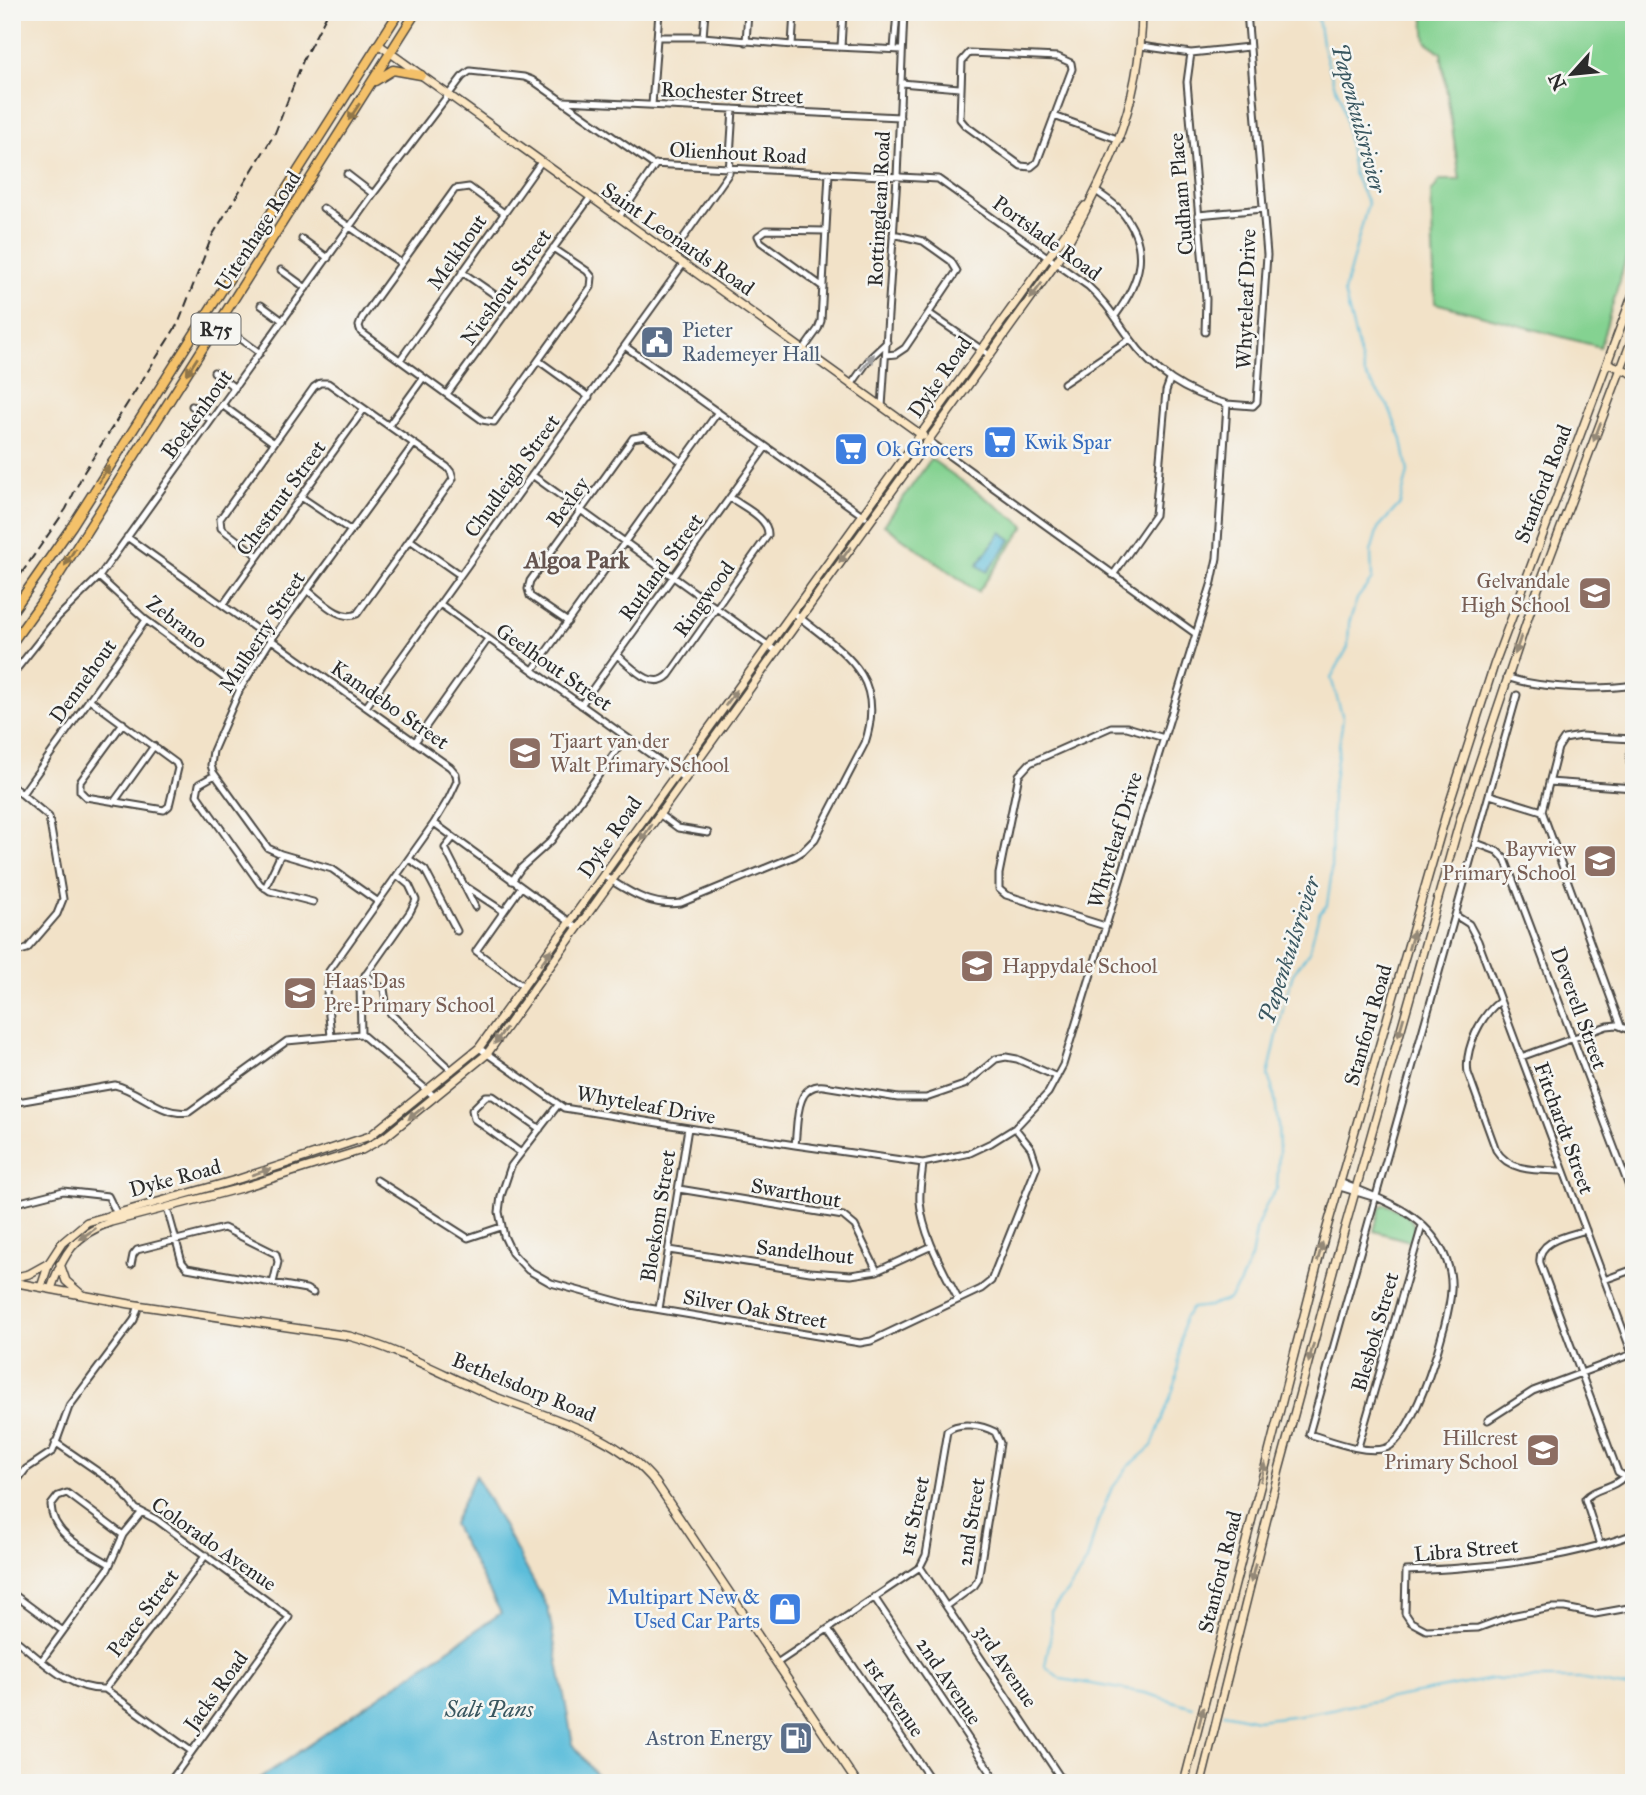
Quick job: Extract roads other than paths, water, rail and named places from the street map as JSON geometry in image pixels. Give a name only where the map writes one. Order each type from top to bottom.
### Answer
[{"type":"main road","name":"Uitenhage Road","points":[[12,612],[72,526],[399,12]]},
{"type":"main road","name":"Uitenhage Road","points":[[12,643],[45,597],[416,12]]},
{"type":"main road","name":"Dyke Road","points":[[51,1289],[60,1264],[71,1247],[92,1229],[270,1180],[362,1150],[382,1140],[487,1054],[575,925],[604,876],[769,645],[929,441],[1056,263],[1080,224],[1120,140],[1131,102],[1141,46],[1142,12]]},
{"type":"main road","name":"Saint Leonards Road","points":[[378,44],[929,441]]},
{"type":"main road","points":[[373,83],[393,70],[421,75]]},
{"type":"main road","name":"Dyke Road","points":[[41,1287],[49,1263],[62,1243],[79,1227],[96,1217],[239,1179],[369,1136],[479,1048],[524,987],[612,881],[800,618],[981,349],[1096,191]]},
{"type":"main road","name":"Stanford Road","points":[[1184,1783],[1324,1238],[1447,811],[1494,665],[1634,291]]},
{"type":"main road","name":"Stanford Road","points":[[1201,1783],[1279,1470],[1461,817],[1536,594],[1634,334]]},
{"type":"main road","points":[[1607,363],[1634,374]]},
{"type":"main road","points":[[12,1280],[49,1263]]},
{"type":"main road","points":[[60,1264],[66,1280],[83,1295]]},
{"type":"main road","name":"Bethelsdorp Road","points":[[12,1280],[139,1305],[300,1327],[367,1340],[487,1393],[609,1441],[633,1458],[656,1483],[857,1783]]},
{"type":"street","points":[[652,105],[659,12]]},
{"type":"street","points":[[703,37],[705,12]]},
{"type":"street","points":[[746,41],[748,12]]},
{"type":"street","points":[[792,45],[794,12]]},
{"type":"street","points":[[841,47],[843,12]]},
{"type":"street","points":[[894,49],[897,12]]},
{"type":"street","name":"Rottingdean Road","points":[[882,407],[897,177],[904,12]]},
{"type":"street","name":"Whyteleaf Drive","points":[[479,1048],[558,1105],[579,1111],[923,1163],[970,1153],[991,1143],[1015,1128],[1043,1098],[1057,1077],[1164,738],[1217,558],[1227,404],[1253,406],[1257,402],[1267,264],[1247,12]]},
{"type":"street","points":[[657,37],[703,37],[792,45],[902,50]]},
{"type":"street","points":[[1141,46],[1191,53],[1249,47]]},
{"type":"street","points":[[969,53],[1063,58],[1071,63],[1072,69],[1037,162],[1031,167],[1023,167],[961,122],[958,111],[960,88],[962,61],[969,53]]},
{"type":"street","name":"Cudham Place","points":[[1191,53],[1186,82],[1206,299],[1205,332]]},
{"type":"street","name":"Olienhout Road","points":[[448,95],[465,73],[476,70],[524,77],[541,85],[644,159],[656,164],[897,177]]},
{"type":"street","points":[[901,83],[960,88]]},
{"type":"street","name":"Boekenhout","points":[[12,676],[58,617],[99,577],[373,194],[448,95]]},
{"type":"street","name":"Rochester Street","points":[[563,101],[900,117]]},
{"type":"street","points":[[672,254],[727,177],[730,168],[733,109]]},
{"type":"street","points":[[1054,116],[1120,140]]},
{"type":"street","name":"Melkhout","points":[[400,360],[541,162]]},
{"type":"street","points":[[619,217],[656,164]]},
{"type":"street","points":[[803,350],[820,325],[829,173]]},
{"type":"street","points":[[346,174],[373,194]]},
{"type":"street","name":"Portslade Road","points":[[897,177],[940,181],[1096,293],[1130,339],[1154,367],[1170,380],[1197,395],[1227,404]]},
{"type":"street","points":[[504,213],[468,187],[458,187],[401,263],[359,326],[364,335],[482,420],[494,422],[592,284],[592,277],[587,271],[553,248]]},
{"type":"street","points":[[1096,191],[1121,211],[1138,246],[1136,282],[1115,316]]},
{"type":"street","name":"Nieshout Street","points":[[447,394],[590,198]]},
{"type":"street","points":[[323,208],[401,263]]},
{"type":"street","points":[[1198,215],[1263,209]]},
{"type":"street","points":[[823,287],[761,242],[758,236],[766,230],[826,231]]},
{"type":"street","points":[[886,355],[902,351],[956,274],[955,265],[923,241],[893,234]]},
{"type":"street","points":[[302,239],[328,258]]},
{"type":"street","name":"Chudleigh Street","points":[[366,707],[684,263]]},
{"type":"street","points":[[281,270],[306,288]]},
{"type":"street","points":[[463,272],[511,306]]},
{"type":"street","points":[[261,305],[283,321]]},
{"type":"street","points":[[930,314],[989,354]]},
{"type":"street","points":[[241,339],[260,353]]},
{"type":"street","points":[[1064,383],[1130,339]]},
{"type":"street","points":[[851,385],[871,357],[887,342]]},
{"type":"street","points":[[626,347],[866,518]]},
{"type":"street","points":[[539,361],[589,397]]},
{"type":"street","points":[[214,372],[235,388]]},
{"type":"street","points":[[389,425],[423,378]]},
{"type":"street","points":[[1113,575],[1155,515],[1166,391],[1170,380]]},
{"type":"street","points":[[258,556],[221,528],[219,521],[314,387],[320,383],[328,383],[447,467],[453,479],[360,612],[354,616],[341,615],[307,590]]},
{"type":"street","points":[[222,405],[274,443]]},
{"type":"street","points":[[192,406],[211,421]]},
{"type":"street","name":"Chestnut Street","points":[[223,605],[364,409]]},
{"type":"street","points":[[533,670],[718,412]]},
{"type":"street","name":"Bexley","points":[[568,622],[530,596],[528,585],[636,436],[645,436],[682,462]]},
{"type":"street","name":"Saint Leonards Road","points":[[929,441],[1196,634]]},
{"type":"street","points":[[175,443],[188,453]]},
{"type":"street","name":"Mulberry Street","points":[[215,775],[211,765],[212,751],[240,689],[271,640],[414,444]]},
{"type":"street","name":"Rutland Street","points":[[581,705],[766,447]]},
{"type":"street","points":[[532,475],[776,651]]},
{"type":"street","points":[[301,497],[350,530]]},
{"type":"street","name":"Ringwood","points":[[617,655],[653,681],[662,681],[669,675],[768,535],[765,522],[731,498]]},
{"type":"street","name":"Kamdebo Street","points":[[127,537],[452,769],[457,778],[453,791],[434,823],[327,974],[331,1036]]},
{"type":"street","points":[[410,540],[460,575]]},
{"type":"street","name":"Zebrano","points":[[99,577],[146,620],[240,689]]},
{"type":"street","name":"Geelhout Street","points":[[440,604],[685,779]]},
{"type":"street","points":[[604,876],[647,901],[681,903],[795,856],[815,839],[865,743],[872,710],[865,681],[855,664],[793,612]]},
{"type":"street","name":"Dennehout","points":[[22,794],[146,620]]},
{"type":"street","points":[[415,742],[488,639]]},
{"type":"street","points":[[1507,677],[1524,683],[1538,684],[1605,688],[1633,685],[1630,763],[1634,776]]},
{"type":"street","points":[[1341,1185],[1355,1190],[1375,1196],[1383,1199],[1408,1212],[1439,1245],[1450,1273],[1450,1300],[1431,1371],[1402,1435],[1391,1446],[1380,1450],[1367,1450],[1309,1434],[1375,1196],[1490,795],[1517,695]]},
{"type":"street","points":[[89,699],[123,723],[174,760],[177,766],[169,806],[159,810],[85,797],[79,791],[79,785],[123,723]]},
{"type":"street","points":[[1105,926],[1006,895],[999,889],[999,874],[1019,775],[1030,763],[1111,727],[1124,726],[1164,738]]},
{"type":"street","points":[[512,881],[551,841],[626,737]]},
{"type":"street","points":[[1620,1026],[1542,811],[1560,742],[1566,737],[1632,739]]},
{"type":"street","points":[[114,802],[154,746]]},
{"type":"street","points":[[313,902],[265,888],[255,878],[197,795],[199,785],[215,775],[264,843],[272,850],[332,869],[377,901]]},
{"type":"street","points":[[1549,782],[1634,788]]},
{"type":"street","points":[[12,786],[50,819],[63,899],[57,914],[27,949],[20,951],[12,948]]},
{"type":"street","points":[[1490,795],[1542,811]]},
{"type":"street","points":[[659,814],[678,828],[708,833]]},
{"type":"street","points":[[697,831],[698,821]]},
{"type":"street","points":[[434,823],[575,925]]},
{"type":"street","points":[[453,838],[445,848],[475,907]]},
{"type":"street","name":"Deverell Street","points":[[1476,843],[1497,851],[1505,859],[1634,1200]]},
{"type":"street","points":[[265,888],[281,854]]},
{"type":"street","points":[[409,859],[425,870],[457,931]]},
{"type":"street","points":[[361,1034],[359,990],[365,975],[415,904],[412,888],[397,875]]},
{"type":"street","points":[[463,885],[503,911]]},
{"type":"street","points":[[521,887],[476,951],[524,987]]},
{"type":"street","name":"Fitchardt Street","points":[[1455,915],[1471,926],[1633,1356]]},
{"type":"street","points":[[365,975],[384,989],[391,1014],[452,1071]]},
{"type":"street","points":[[1500,1001],[1485,1014],[1479,1024],[1467,1065],[1492,1138],[1500,1156],[1508,1164],[1564,1171]]},
{"type":"street","points":[[1521,1058],[1607,1026],[1620,1026],[1634,1032]]},
{"type":"street","points":[[12,1103],[115,1085],[180,1114],[189,1112],[284,1043],[361,1034],[435,1097]]},
{"type":"street","points":[[795,1145],[801,1099],[805,1091],[812,1086],[898,1098],[926,1098],[964,1086],[996,1059],[1006,1057],[1017,1059],[1057,1077]]},
{"type":"street","points":[[521,1153],[474,1119],[472,1110],[486,1097],[493,1096],[540,1129]]},
{"type":"street","name":"Silver Oak Street","points":[[558,1105],[521,1153],[503,1183],[499,1206],[501,1227],[515,1256],[528,1270],[539,1277],[631,1305],[863,1343],[981,1289],[991,1281],[1036,1171],[1037,1161],[1034,1154],[1015,1128]]},
{"type":"street","name":"Bloekom Street","points":[[659,1309],[688,1128]]},
{"type":"street","points":[[923,1163],[920,1203],[932,1246],[958,1299]]},
{"type":"street","points":[[377,1180],[468,1238],[501,1227]]},
{"type":"street","name":"Swarthout","points":[[679,1189],[843,1216],[855,1226],[877,1270]]},
{"type":"street","points":[[12,1204],[69,1191],[108,1196],[116,1212]]},
{"type":"street","points":[[167,1208],[182,1262],[187,1268],[306,1289],[313,1293]]},
{"type":"street","name":"Blesbok Street","points":[[1358,1447],[1422,1226]]},
{"type":"street","points":[[131,1265],[136,1250],[220,1227],[228,1228],[276,1254],[278,1262],[273,1283]]},
{"type":"street","points":[[1586,1230],[1547,1244],[1539,1255],[1580,1373],[1621,1474],[1618,1483],[1591,1493],[1585,1499],[1600,1545],[1634,1534]]},
{"type":"street","name":"Sandelhout","points":[[669,1250],[810,1272],[851,1275],[877,1270],[932,1246]]},
{"type":"street","points":[[1604,1280],[1634,1269]]},
{"type":"street","points":[[12,1487],[26,1469],[53,1451],[69,1407],[134,1320],[139,1305]]},
{"type":"street","points":[[1488,1420],[1533,1391],[1633,1356]]},
{"type":"street","name":"1st Street","points":[[777,1663],[920,1567],[926,1555],[947,1431],[959,1425],[993,1430]]},
{"type":"street","name":"2nd Street","points":[[947,1606],[978,1580],[1000,1443],[993,1430]]},
{"type":"street","name":"Colorado Avenue","points":[[55,1443],[116,1484],[141,1513],[157,1520],[286,1613],[289,1618]]},
{"type":"street","points":[[1621,1474],[1634,1477]]},
{"type":"street","points":[[110,1564],[61,1531],[54,1520],[51,1505],[58,1496],[67,1493],[123,1535]]},
{"type":"street","points":[[42,1660],[110,1564],[123,1535],[141,1513]]},
{"type":"street","name":"Libra Street","points":[[1600,1545],[1505,1564],[1406,1571],[1405,1613],[1411,1622],[1426,1630],[1478,1628],[1511,1616],[1551,1608],[1595,1614],[1634,1607]]},
{"type":"street","name":"Peace Street","points":[[105,1689],[206,1555]]},
{"type":"street","name":"3rd Avenue","points":[[920,1567],[1064,1783]]},
{"type":"street","points":[[12,1593],[63,1631]]},
{"type":"street","name":"2nd Avenue","points":[[874,1597],[998,1783]]},
{"type":"street","name":"Jacks Road","points":[[169,1783],[289,1618]]},
{"type":"street","name":"1st Avenue","points":[[828,1629],[933,1783]]},
{"type":"street","points":[[12,1637],[79,1687],[105,1689],[191,1751]]},
{"type":"water","points":[[1001,532],[1011,540],[987,572],[977,565]]},
{"type":"water","name":"Salt Pans","points":[[475,1475],[548,1608],[573,1744],[602,1783],[259,1783],[259,1779],[501,1613],[453,1524]]},
{"type":"waterway","name":"Papenkuilsrivier","points":[[1193,1707],[1145,1693],[1061,1679],[1045,1666],[1051,1633],[1051,1611],[1071,1587],[1087,1561],[1097,1524],[1111,1490],[1128,1467],[1152,1446],[1176,1382],[1184,1318],[1192,1308],[1211,1306],[1229,1299],[1239,1285],[1251,1258],[1257,1226],[1277,1188],[1278,1124],[1274,1093],[1268,1076],[1293,974],[1309,952],[1319,914],[1327,905],[1331,878],[1332,794],[1343,718],[1331,678],[1348,647],[1349,623],[1357,599],[1372,579],[1371,552],[1378,528],[1400,504],[1408,472],[1402,440],[1388,406],[1365,375],[1344,292],[1368,203],[1353,173],[1341,98],[1322,43],[1317,12]]},
{"type":"waterway","points":[[1224,1713],[1257,1720],[1300,1715],[1492,1679],[1579,1679],[1634,1689]]},
{"type":"railway","points":[[12,587],[66,509],[84,472],[179,322],[212,236],[275,133],[304,58],[328,12]]},
{"type":"place","name":"Pieter Rademeyer Hall","points":[[657,342]]},
{"type":"place","name":"Kwik Spar","points":[[1000,442]]},
{"type":"place","name":"Ok Grocers","points":[[851,449]]},
{"type":"place","name":"Gelvandale High School","points":[[1595,593]]},
{"type":"place","name":"Tjaart van der Walt Primary School","points":[[525,753]]},
{"type":"place","name":"Bayview Primary School","points":[[1600,861]]},
{"type":"place","name":"Happydale School","points":[[977,966]]},
{"type":"place","name":"Haas Das Pre-Primary School","points":[[300,993]]},
{"type":"place","name":"Hillcrest Primary School","points":[[1543,1450]]},
{"type":"place","name":"Multipart New & Used Car Parts","points":[[785,1609]]},
{"type":"place","name":"Astron Energy","points":[[796,1738]]},
{"type":"district","name":"Algoa Park","points":[[577,560]]}]
